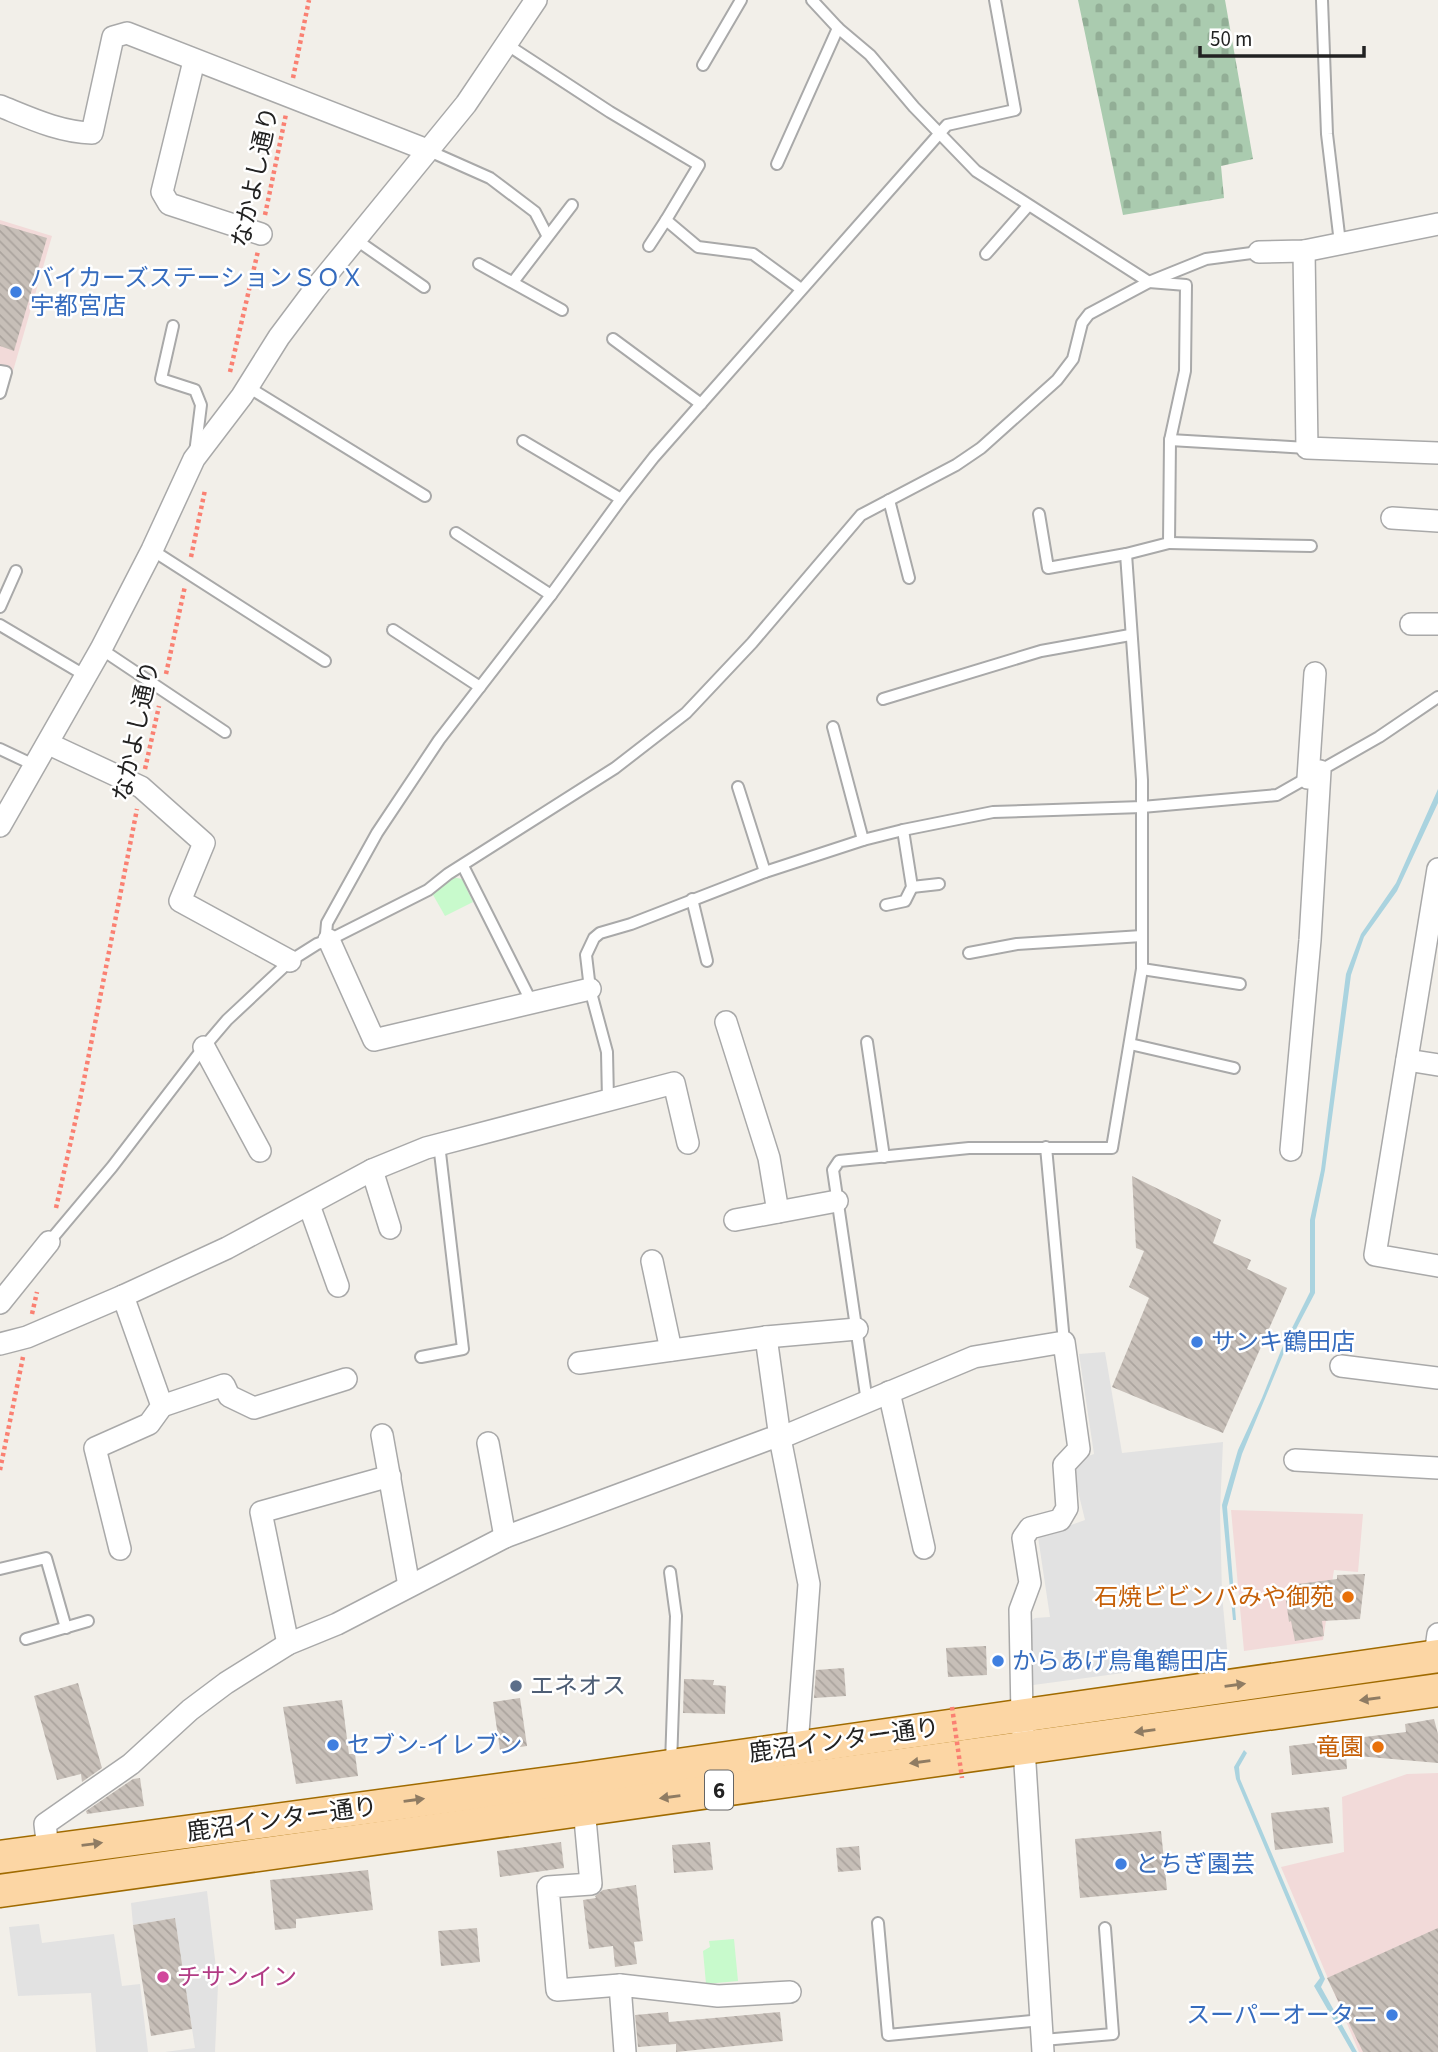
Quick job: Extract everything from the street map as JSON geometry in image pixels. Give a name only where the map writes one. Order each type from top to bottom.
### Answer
[{"type":"main road","name":"鹿沼インター通り","points":[[0,1857],[1022,1716],[1437,1649]]},
{"type":"main road","name":"鹿沼インター通り","points":[[0,1891],[1438,1690]]},
{"type":"street","points":[[0,826],[101,649],[152,550],[194,459],[239,382],[279,337],[466,104],[536,0]]},
{"type":"street","points":[[0,106],[52,127],[92,133],[113,37],[127,33],[427,150]]},
{"type":"street","points":[[194,61],[162,192],[169,204],[261,234]]},
{"type":"street","points":[[1259,252],[1304,251],[1438,224]]},
{"type":"street","points":[[1304,251],[1307,448],[1438,453]]},
{"type":"street","points":[[1392,518],[1438,521]]},
{"type":"street","points":[[1411,624],[1438,624]]},
{"type":"street","points":[[1291,1150],[1310,940],[1315,673]]},
{"type":"street","points":[[48,744],[141,787],[204,843],[180,901],[290,961]]},
{"type":"street","points":[[1438,871],[1375,1255],[1438,1266]]},
{"type":"street","points":[[329,940],[374,1040],[590,989]]},
{"type":"street","points":[[726,1022],[769,1158],[778,1212]]},
{"type":"street","points":[[204,1047],[260,1151]]},
{"type":"street","points":[[1406,1060],[1438,1065]]},
{"type":"street","points":[[0,1344],[27,1337],[123,1296],[227,1248],[372,1170],[439,1144],[674,1083],[688,1143]]},
{"type":"street","points":[[372,1170],[390,1228]]},
{"type":"street","points":[[736,1220],[837,1201]]},
{"type":"street","points":[[309,1205],[338,1286]]},
{"type":"street","points":[[0,1303],[49,1242]]},
{"type":"street","points":[[652,1261],[671,1350]]},
{"type":"street","points":[[123,1296],[162,1406]]},
{"type":"street","points":[[579,1363],[766,1338],[857,1329]]},
{"type":"street","points":[[766,1338],[780,1438],[809,1584],[797,1746]]},
{"type":"street","points":[[48,1849],[45,1824],[131,1764],[190,1710],[288,1644],[337,1624],[505,1537],[769,1439],[780,1438],[974,1357],[1063,1342],[1079,1449],[1064,1465],[1067,1508],[1060,1520],[1030,1528],[1023,1538],[1030,1583],[1020,1610],[1022,1716],[1043,2037]]},
{"type":"street","points":[[1341,1366],[1438,1378]]},
{"type":"street","points":[[120,1549],[95,1448],[149,1424],[162,1406],[224,1385],[229,1396],[254,1408],[346,1379]]},
{"type":"street","points":[[889,1392],[923,1548]]},
{"type":"street","points":[[382,1435],[409,1586]]},
{"type":"street","points":[[488,1443],[505,1537]]},
{"type":"street","points":[[1295,1460],[1438,1468]]},
{"type":"street","points":[[288,1644],[261,1512],[390,1476]]},
{"type":"street","points":[[580,1779],[591,1884],[548,1887],[556,1990],[620,1985],[718,1996],[790,1993]]},
{"type":"street","points":[[620,1985],[625,2052]]},
{"type":"lane","points":[[702,65],[741,0]]},
{"type":"lane","points":[[812,0],[838,28],[870,55],[939,134],[976,171],[1149,282],[1186,285],[1185,371],[1170,440],[1169,543]]},
{"type":"lane","points":[[329,940],[326,934],[327,923],[377,833],[439,740],[621,499],[701,404],[947,125],[1015,110],[995,0]]},
{"type":"lane","points":[[1322,0],[1327,134],[1340,243]]},
{"type":"lane","points":[[776,164],[838,28]]},
{"type":"lane","points":[[506,44],[610,112],[699,165],[649,246]]},
{"type":"lane","points":[[427,150],[490,178],[535,212],[547,235]]},
{"type":"lane","points":[[513,282],[572,205]]},
{"type":"lane","points":[[986,254],[1028,206]]},
{"type":"lane","points":[[666,220],[698,247],[753,254],[802,289]]},
{"type":"lane","points":[[355,239],[424,287]]},
{"type":"lane","points":[[49,1242],[112,1167],[227,1020],[290,961],[317,944],[428,890],[615,768],[687,713],[861,515],[956,465],[981,448],[1057,380],[1073,359],[1082,323],[1089,314],[1149,282],[1206,259],[1259,252]]},
{"type":"lane","points":[[479,264],[562,310]]},
{"type":"lane","points":[[173,326],[161,379],[195,390],[198,397],[201,405],[194,459]]},
{"type":"lane","points":[[613,339],[701,404]]},
{"type":"lane","points":[[0,371],[6,372],[0,393]]},
{"type":"lane","points":[[239,382],[425,496]]},
{"type":"lane","points":[[1170,440],[1307,448]]},
{"type":"lane","points":[[523,441],[621,499]]},
{"type":"lane","points":[[889,500],[909,578]]},
{"type":"lane","points":[[1039,514],[1048,568],[1169,543],[1311,546]]},
{"type":"lane","points":[[456,533],[551,595]]},
{"type":"lane","points":[[152,550],[325,661]]},
{"type":"lane","points":[[867,1402],[833,1170],[839,1161],[968,1148],[1112,1148],[1142,969],[1142,780],[1126,554]]},
{"type":"lane","points":[[0,607],[16,571]]},
{"type":"lane","points":[[0,625],[86,676]]},
{"type":"lane","points":[[393,630],[480,687]]},
{"type":"lane","points":[[883,699],[1041,651],[1130,635]]},
{"type":"lane","points":[[101,649],[226,732]]},
{"type":"lane","points":[[608,1100],[607,1052],[590,989],[586,955],[594,938],[600,933],[631,924],[765,872],[903,830],[993,812],[1142,807],[1277,795],[1379,737],[1438,696]]},
{"type":"lane","points":[[833,727],[863,840]]},
{"type":"lane","points":[[0,749],[36,765]]},
{"type":"lane","points":[[738,787],[765,872]]},
{"type":"lane","points":[[886,905],[905,901],[912,887],[903,830]]},
{"type":"lane","points":[[464,866],[533,1003]]},
{"type":"lane","points":[[912,887],[939,884]]},
{"type":"lane","points":[[692,899],[707,961]]},
{"type":"lane","points":[[969,953],[1017,944],[1142,936]]},
{"type":"lane","points":[[1142,969],[1240,984]]},
{"type":"lane","points":[[867,1042],[884,1157]]},
{"type":"lane","points":[[1130,1044],[1234,1068]]},
{"type":"lane","points":[[421,1357],[463,1349],[439,1144]]},
{"type":"lane","points":[[1046,1147],[1063,1342]]},
{"type":"lane","points":[[0,1569],[46,1558],[66,1628]]},
{"type":"lane","points":[[670,1572],[676,1616],[671,1764]]},
{"type":"lane","points":[[26,1639],[88,1621]]},
{"type":"lane","points":[[878,1923],[888,2035],[1043,2037],[1113,2034],[1105,1928]]},
{"type":"path","name":"なかよし通り","points":[[239,382],[261,234],[310,0]]},
{"type":"path","name":"なかよし通り","points":[[49,1242],[80,1100],[141,787],[207,481]]},
{"type":"path","points":[[0,1470],[37,1291]]},
{"type":"path","points":[[952,1707],[962,1778]]},
{"type":"shaded area","name":"バイカーズステーションＳＯＸ 宇都宮店","points":[[0,220],[52,236],[11,378],[0,377]]},
{"type":"shaded area","points":[[1105,1352],[1122,1453],[1223,1442],[1220,1511],[1222,1595],[1228,1659],[1033,1685],[1029,1623],[1035,1618],[1050,1617],[1038,1537],[1085,1520],[1071,1462],[1094,1454],[1079,1354]]},
{"type":"shaded area","points":[[1231,1510],[1363,1514],[1358,1572],[1334,1570],[1323,1640],[1244,1651]]},
{"type":"shaded area","points":[[1438,1773],[1438,2052],[1359,2052],[1281,1867],[1344,1852],[1342,1797],[1407,1774]]},
{"type":"shaded area","points":[[207,1891],[218,1985],[215,2052],[165,2052],[195,2048],[175,1918],[133,1925],[131,1903]]},
{"type":"shaded area","points":[[39,1924],[42,1943],[114,1934],[122,1986],[140,1984],[148,2052],[96,2052],[91,1993],[18,1996],[9,1927]]},
{"type":"green space","points":[[1078,0],[1225,0],[1253,159],[1221,166],[1224,198],[1123,215]]},
{"type":"green space","points":[[452,877],[462,879],[473,902],[445,916],[432,893]]},
{"type":"green space","points":[[734,1939],[738,1981],[706,1984],[703,1951],[710,1947],[709,1941]]},
{"type":"water","points":[[1438,789],[1438,803],[1397,891],[1364,937],[1351,975],[1325,1170],[1315,1220],[1315,1293],[1285,1350],[1242,1454],[1227,1507],[1236,1620],[1233,1620],[1222,1505],[1238,1450],[1282,1348],[1310,1292],[1310,1220],[1321,1170],[1346,974],[1361,934],[1396,883]]},
{"type":"water","points":[[1244,1750],[1247,1753],[1239,1767],[1240,1779],[1325,1979],[1321,1987],[1357,2052],[1352,2052],[1314,1986],[1320,1978],[1236,1779],[1234,1767]]},
{"type":"building","name":"バイカーズステーションＳＯＸ 宇都宮店","points":[[0,224],[47,238],[14,351],[0,346]]},
{"type":"building","name":"サンキ鶴田店","points":[[1132,1176],[1221,1220],[1213,1243],[1251,1260],[1247,1269],[1287,1288],[1223,1433],[1112,1387],[1149,1298],[1129,1287],[1144,1251],[1136,1248]]},
{"type":"building","points":[[1365,1574],[1360,1619],[1322,1621],[1324,1636],[1295,1641],[1286,1600],[1301,1598],[1298,1584],[1337,1579],[1337,1575]]},
{"type":"building","points":[[986,1646],[987,1675],[948,1677],[946,1648]]},
{"type":"building","points":[[844,1668],[846,1696],[814,1698],[816,1670]]},
{"type":"building","points":[[684,1679],[714,1680],[713,1685],[726,1686],[725,1714],[683,1713]]},
{"type":"building","points":[[78,1683],[102,1768],[82,1782],[81,1774],[57,1780],[34,1696]]},
{"type":"building","points":[[520,1698],[527,1746],[500,1750],[493,1702]]},
{"type":"building","name":"セブン-イレブン","points":[[342,1700],[349,1754],[355,1754],[358,1776],[296,1784],[283,1707]]},
{"type":"building","points":[[1434,1719],[1438,1734],[1438,1763],[1346,1755],[1347,1769],[1292,1775],[1289,1746],[1406,1732],[1405,1724]]},
{"type":"building","points":[[140,1778],[144,1806],[87,1814],[86,1811],[133,1779]]},
{"type":"building","points":[[1329,1807],[1333,1843],[1275,1850],[1271,1813]]},
{"type":"building","name":"とちぎ園芸","points":[[1161,1831],[1167,1890],[1080,1898],[1075,1839]]},
{"type":"building","points":[[561,1842],[564,1868],[500,1877],[497,1851]]},
{"type":"building","points":[[710,1842],[713,1870],[674,1873],[672,1845]]},
{"type":"building","points":[[859,1846],[861,1870],[838,1872],[836,1848]]},
{"type":"building","points":[[368,1870],[373,1910],[296,1919],[296,1928],[275,1930],[270,1880]]},
{"type":"building","points":[[636,1885],[643,1941],[634,1942],[637,1964],[615,1967],[613,1946],[589,1949],[583,1900],[596,1898],[603,1890]]},
{"type":"building","name":"チサンイン","points":[[175,1918],[192,2029],[151,2036],[133,1925]]},
{"type":"building","points":[[477,1928],[480,1962],[441,1966],[438,1931]]},
{"type":"building","name":"スーパーオータニ","points":[[1438,1928],[1438,2052],[1363,2052],[1327,1978]]},
{"type":"building","points":[[668,2012],[669,2022],[780,2012],[783,2041],[676,2052],[676,2044],[638,2047],[635,2015]]},
{"type":"place","name":"バイカーズステーションＳＯＸ 宇都宮店","points":[[16,292]]},
{"type":"place","name":"サンキ鶴田店","points":[[1197,1342]]},
{"type":"place","name":"石焼ビビンバみや御苑","points":[[1348,1597]]},
{"type":"place","name":"からあげ鳥亀鶴田店","points":[[998,1661]]},
{"type":"place","name":"エネオス","points":[[516,1686]]},
{"type":"place","name":"セブン-イレブン","points":[[333,1745]]},
{"type":"place","name":"竜園","points":[[1378,1747]]},
{"type":"place","name":"とちぎ園芸","points":[[1121,1864]]},
{"type":"place","name":"チサンイン","points":[[163,1977]]},
{"type":"place","name":"スーパーオータニ","points":[[1392,2015]]}]
